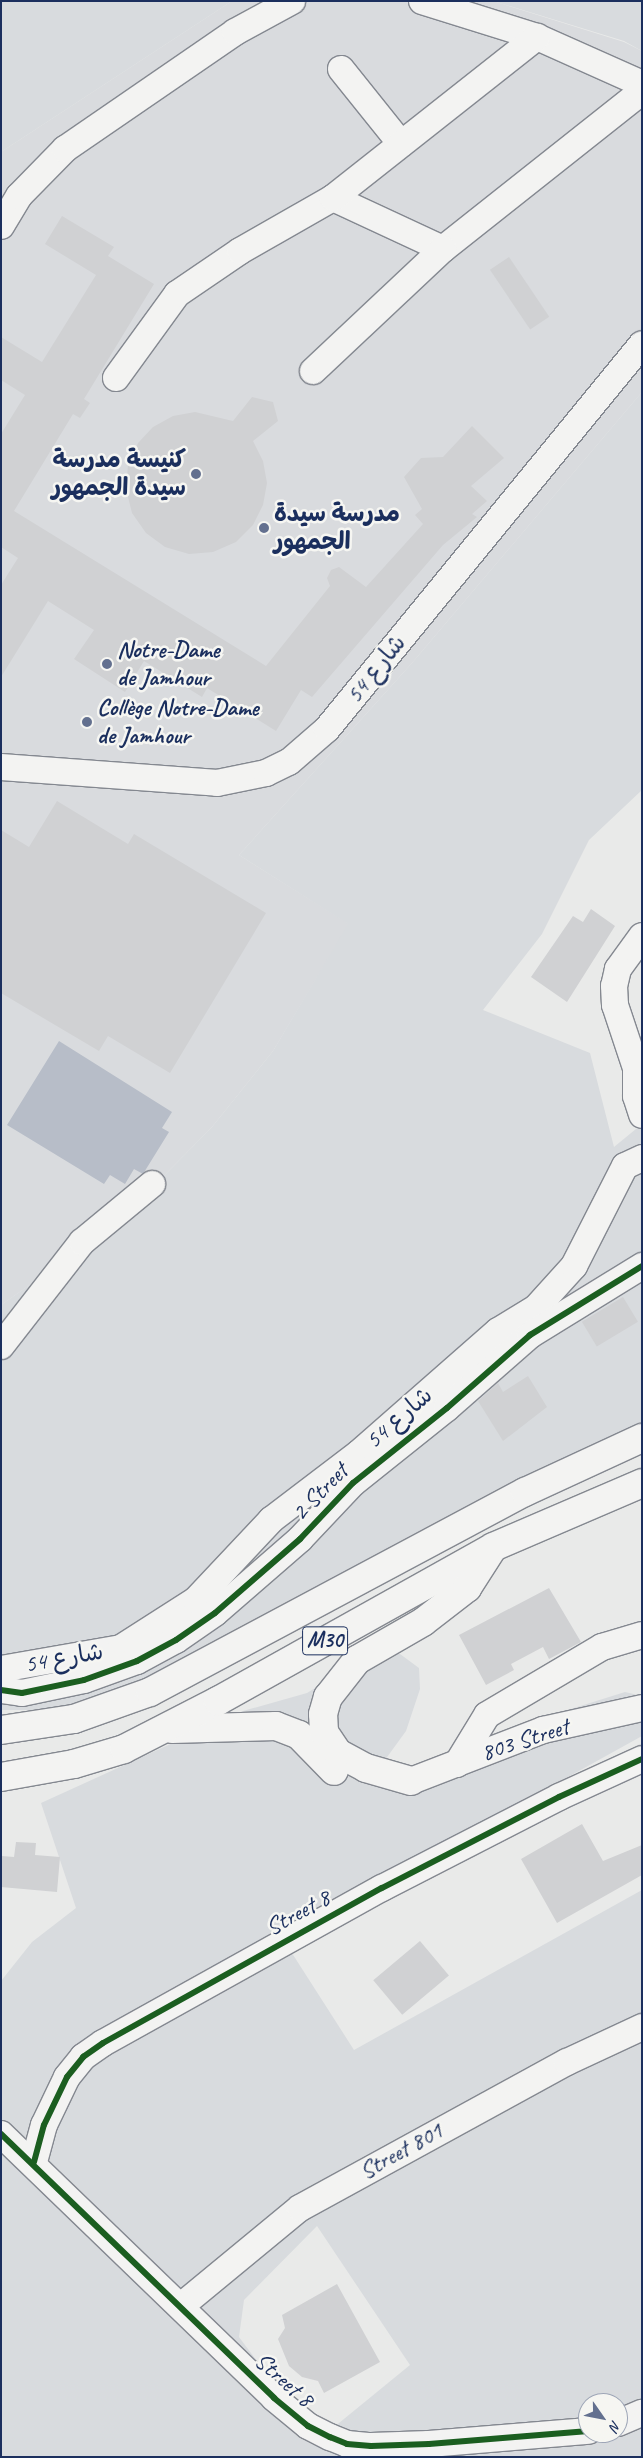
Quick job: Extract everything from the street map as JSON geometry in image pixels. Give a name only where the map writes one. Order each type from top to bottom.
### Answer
[{"type":"highway","name":"M30","points":[[1,1730],[74,1719],[150,1692],[525,1492],[642,1438]]},
{"type":"highway","name":"M30","points":[[1,1777],[74,1764],[124,1749],[166,1729],[493,1547],[642,1483]]},
{"type":"highway","points":[[411,1781],[366,1768],[338,1753],[324,1732],[323,1714],[328,1696],[357,1660],[423,1622],[467,1588],[493,1547]]},
{"type":"highway","points":[[166,1729],[276,1726],[299,1735],[322,1761],[347,1780],[374,1787],[411,1781]]},
{"type":"street","points":[[1,226],[20,196],[65,150],[235,32],[292,1]]},
{"type":"street","points":[[422,1],[537,37],[642,84]]},
{"type":"street","points":[[116,378],[177,294],[240,251],[333,198],[537,37]]},
{"type":"street","points":[[341,69],[402,144]]},
{"type":"street","points":[[313,371],[443,249],[642,91]]},
{"type":"street","points":[[333,198],[443,249]]},
{"type":"street","name":"شارع 54","points":[[1,767],[217,783],[258,776],[289,762],[327,730],[642,344]]},
{"type":"street","points":[[642,936],[618,969],[614,986],[615,1004],[636,1068],[636,1096],[642,1115]]},
{"type":"street","name":"شارع 54","points":[[1,1669],[121,1648],[196,1600],[271,1520],[359,1453],[498,1331],[536,1308],[574,1266],[625,1166],[642,1158]]},
{"type":"street","points":[[1,1346],[82,1242],[152,1184]]},
{"type":"street","points":[[620,1281],[642,1255]]},
{"type":"street","name":"2 Street","points":[[1,1690],[22,1693],[84,1680],[137,1661],[176,1640],[215,1613],[300,1539],[353,1483],[447,1408],[530,1335],[642,1266]]},
{"type":"street","points":[[457,1764],[487,1714],[602,1648],[642,1635]]},
{"type":"street","name":"803 Street","points":[[411,1781],[543,1730],[642,1708]]},
{"type":"street","name":"Street 8","points":[[34,2162],[44,2125],[67,2077],[83,2057],[103,2043],[382,1888],[559,1797],[642,1759]]},
{"type":"street","name":"Street 801","points":[[181,2306],[300,2208],[533,2080],[642,2027]]},
{"type":"street","name":"Street 8","points":[[1,2134],[34,2162],[66,2199],[181,2306],[274,2398],[308,2426],[347,2444],[430,2444],[578,2432]]},
{"type":"street","points":[[628,2419],[642,2413]]},
{"type":"shaded area","points":[[1,1],[232,1],[1,152]]},
{"type":"shaded area","name":"مدرسة سيدة الجمهور","points":[[232,1],[493,1],[624,42],[642,51],[642,392],[412,663],[239,855],[349,924],[273,1051],[212,1127],[141,1199],[61,1263],[1,1305],[1,152]]},
{"type":"shaded area","points":[[493,1],[642,1],[642,51],[624,41]]},
{"type":"shaded area","points":[[642,392],[642,790],[589,840],[542,934],[483,1010],[590,1053],[614,1147],[642,1124],[642,1442],[216,1660],[63,1710],[1,1710],[1,1305],[61,1263],[141,1199],[212,1127],[273,1051],[348,924],[239,855],[412,663]]},
{"type":"shaded area","points":[[59,1041],[172,1112],[162,1128],[169,1132],[143,1174],[134,1169],[125,1184],[110,1175],[104,1184],[7,1125]]},
{"type":"shaded area","points":[[379,1649],[400,1654],[419,1668],[420,1689],[406,1731],[369,1782],[504,1730],[625,1692],[642,1696],[642,1736],[281,1936],[354,2050],[642,1890],[642,2457],[1,2457],[1,1981],[32,1942],[76,1908],[41,1803],[243,1711],[307,1693]],"holes":[[[317,2226],[410,2365],[317,2441],[239,2337],[244,2300]]]},
{"type":"building","points":[[62,216],[114,247],[108,256],[154,284],[84,399],[90,403],[80,418],[73,414],[14,511],[266,666],[330,586],[327,578],[331,570],[339,567],[366,587],[423,524],[415,515],[422,509],[404,477],[421,458],[443,457],[472,426],[504,458],[471,486],[487,501],[472,514],[477,517],[443,545],[312,697],[301,690],[276,731],[207,688],[202,697],[144,661],[125,692],[74,659],[94,630],[48,601],[1,677],[1,585],[18,558],[1,547],[1,434],[25,395],[1,380],[1,337],[42,362],[96,275],[45,244]]},
{"type":"building","points":[[509,257],[549,317],[530,330],[490,270]]},
{"type":"building","name":"كنيسة مدرسة سيدة الجمهور","points":[[252,397],[273,402],[278,421],[253,441],[263,461],[267,483],[263,505],[253,525],[236,542],[213,552],[189,554],[165,547],[146,533],[132,513],[126,489],[128,465],[138,443],[153,427],[173,416],[195,412],[233,421]]},
{"type":"building","points":[[57,801],[128,844],[134,834],[266,913],[170,1073],[108,1036],[99,1051],[1,993],[1,830],[29,847]]},
{"type":"building","points":[[591,909],[615,926],[567,1002],[531,977],[573,916],[583,922]]},
{"type":"building","points":[[623,1297],[638,1322],[597,1347],[582,1322]]},
{"type":"building","points":[[528,1376],[547,1407],[503,1441],[478,1401],[498,1383],[503,1392]]},
{"type":"building","points":[[549,1588],[581,1642],[549,1659],[543,1647],[511,1664],[514,1670],[486,1685],[459,1635]]},
{"type":"building","points":[[582,1824],[603,1861],[642,1845],[642,1875],[557,1923],[521,1859]]},
{"type":"building","points":[[16,1842],[36,1843],[35,1855],[60,1857],[57,1892],[1,1887],[2,1856],[14,1857]]},
{"type":"building","points":[[420,1941],[449,1975],[402,2015],[373,1980]]},
{"type":"building","points":[[337,2284],[380,2362],[324,2393],[318,2381],[302,2377],[289,2366],[278,2339],[285,2328],[282,2315]]},
{"type":"cycle path","points":[[1,1690],[22,1693],[84,1680],[137,1661],[176,1640],[215,1613],[300,1539],[353,1483],[447,1408],[530,1335],[642,1266]]},
{"type":"cycle path","points":[[34,2162],[44,2125],[67,2077],[83,2057],[103,2043],[382,1888],[559,1797],[642,1759]]},
{"type":"cycle path","points":[[1,2134],[274,2398],[308,2426],[347,2444],[371,2446],[429,2444],[578,2432]]},
{"type":"place","name":"كنيسة مدرسة سيدة الجمهور","points":[[196,474]]},
{"type":"place","name":"مدرسة سيدة الجمهور","points":[[264,528]]},
{"type":"place","name":"Notre-Dame de Jamhour","points":[[107,664]]},
{"type":"place","name":"Collège Notre-Dame de Jamhour","points":[[87,722]]}]
